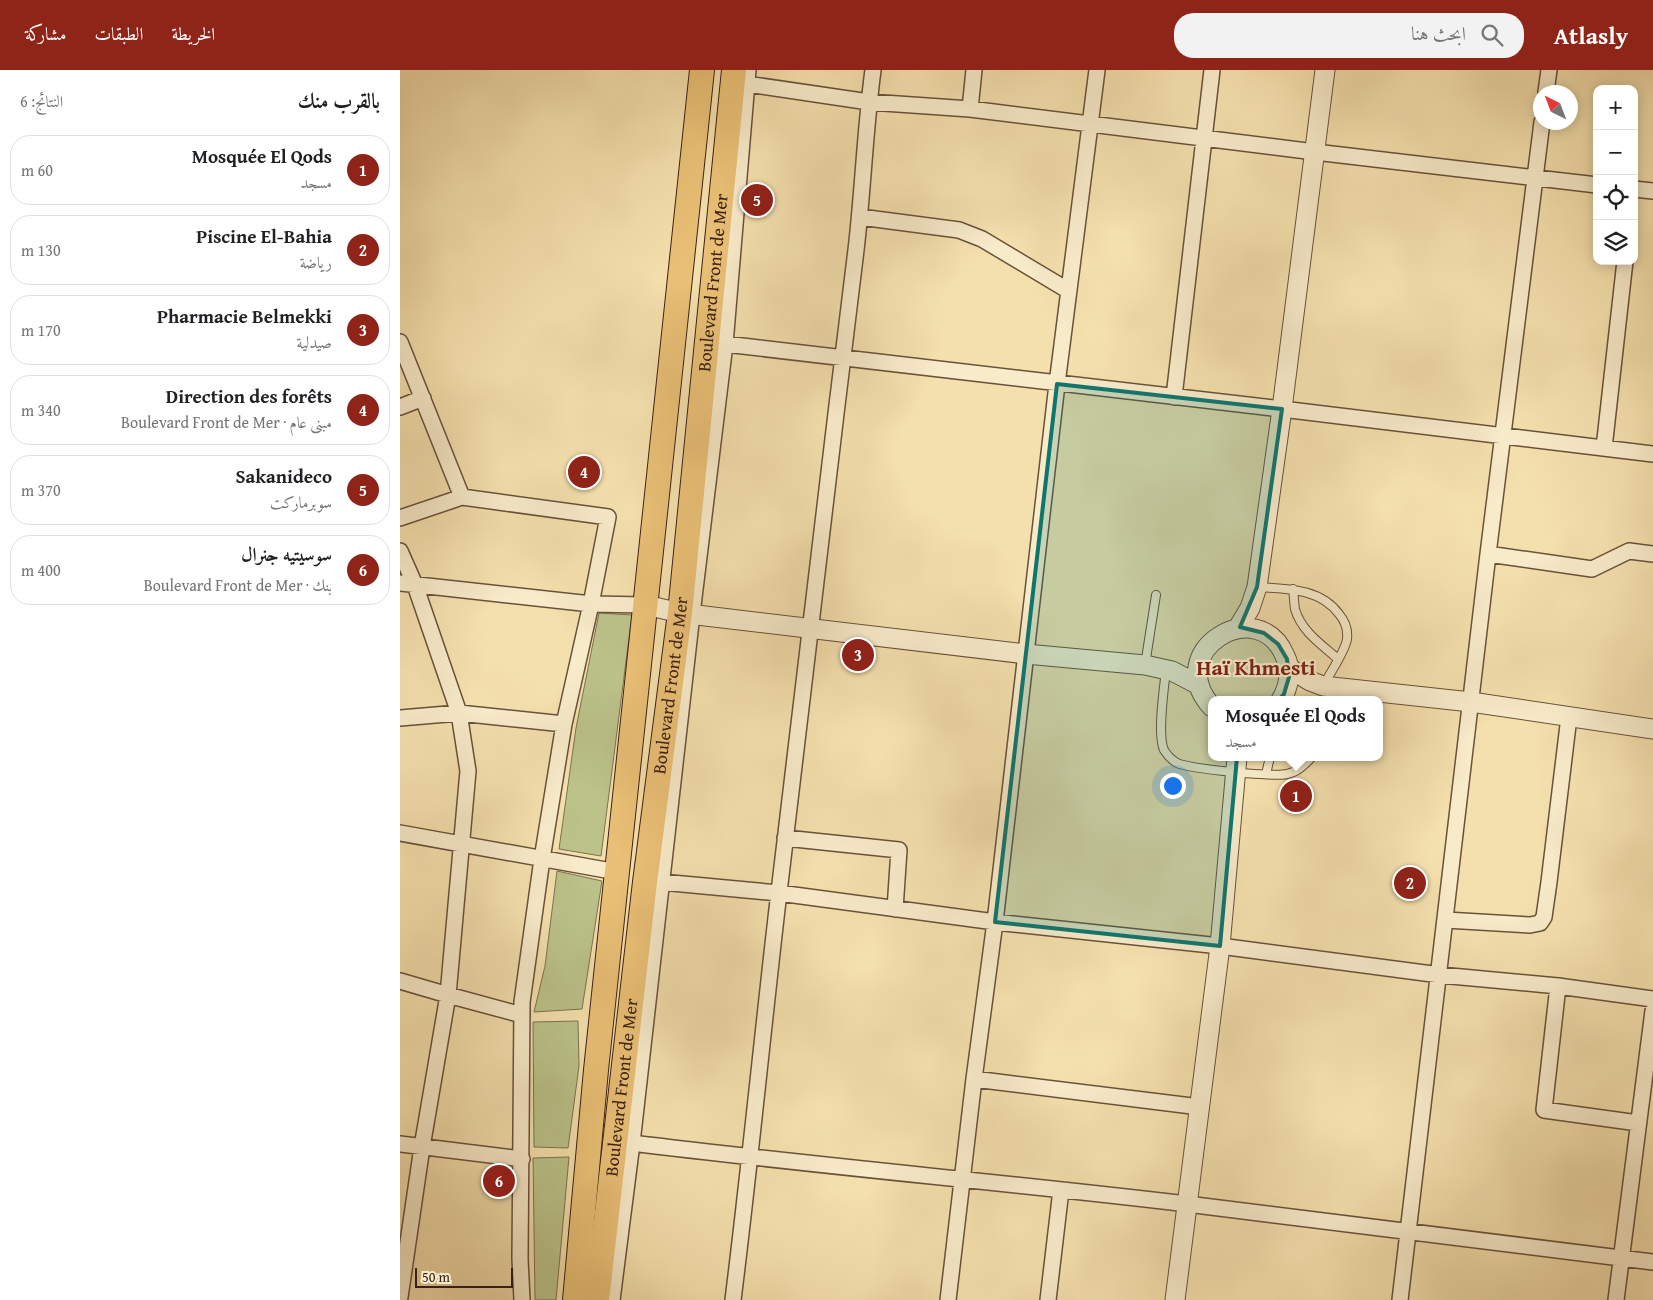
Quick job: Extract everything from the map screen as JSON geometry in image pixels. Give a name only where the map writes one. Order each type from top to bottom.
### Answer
[{"type":"main road","name":"Boulevard Front de Mer","points":[[575,1300],[596,1070],[702,70]]},
{"type":"main road","name":"Boulevard Front de Mer","points":[[597,1300],[645,882],[686,614],[743,75]]},
{"type":"street","points":[[732,1300],[751,1157],[778,894],[860,216],[869,102],[874,70]]},
{"type":"street","points":[[970,109],[974,70]]},
{"type":"street","points":[[948,1300],[995,922],[1096,70]]},
{"type":"street","points":[[1174,397],[1212,70]]},
{"type":"street","points":[[1238,628],[1256,593],[1282,409],[1325,70]]},
{"type":"street","points":[[1547,85],[1549,70]]},
{"type":"street","points":[[612,1300],[662,882],[686,614],[725,344],[743,75],[869,102],[970,109],[1204,139],[1593,185]]},
{"type":"street","points":[[1400,1300],[1440,975],[1488,554],[1541,130]]},
{"type":"street","points":[[1638,190],[1653,192]]},
{"type":"street","points":[[860,216],[959,230],[982,239],[1069,290]]},
{"type":"street","points":[[1604,448],[1626,265]]},
{"type":"street","points":[[400,342],[462,497]]},
{"type":"street","points":[[725,344],[1653,454]]},
{"type":"street","points":[[400,407],[423,398]]},
{"type":"street","points":[[400,518],[462,497],[608,517],[564,724],[542,859],[522,1002],[520,1259],[522,1300]]},
{"type":"street","points":[[1488,554],[1592,569],[1629,551],[1653,554]]},
{"type":"street","points":[[400,552],[415,585],[458,713],[468,771],[448,996],[422,1147],[400,1298],[404,1300]]},
{"type":"street","points":[[400,583],[591,604],[646,605],[686,614],[1026,654],[1145,665],[1169,671],[1199,685]]},
{"type":"street","points":[[1256,593],[1264,633]]},
{"type":"street","points":[[1208,701],[1199,685],[1198,668],[1200,660],[1211,642],[1228,631],[1238,628],[1247,628],[1264,633],[1278,644],[1287,659],[1289,668],[1289,677],[1282,696]]},
{"type":"street","points":[[1169,671],[1200,660]]},
{"type":"street","points":[[1289,668],[1326,688]]},
{"type":"street","points":[[1284,696],[1300,688],[1326,688],[1471,702],[1653,729]]},
{"type":"street","points":[[400,718],[458,713],[564,724]]},
{"type":"street","points":[[1446,920],[1530,925],[1540,923],[1544,917],[1569,717]]},
{"type":"street","points":[[1175,1300],[1220,946],[1235,765]]},
{"type":"street","points":[[400,833],[617,872]]},
{"type":"street","points":[[785,838],[899,850],[895,909]]},
{"type":"street","points":[[662,882],[778,894],[995,922],[1220,946],[1440,975],[1558,986],[1653,999]]},
{"type":"street","points":[[400,980],[448,996],[522,1015]]},
{"type":"street","points":[[1558,986],[1544,1110],[1638,1123]]},
{"type":"street","points":[[1616,1300],[1653,1011]]},
{"type":"street","points":[[974,1079],[1200,1107]]},
{"type":"street","points":[[632,1143],[1188,1204],[1408,1233],[1653,1262]]},
{"type":"street","points":[[400,1144],[522,1159]]},
{"type":"street","points":[[1048,1300],[1061,1190]]},
{"type":"lane","points":[[1256,593],[1293,590],[1319,596],[1343,618],[1347,630],[1347,641],[1326,688]]},
{"type":"lane","points":[[1293,590],[1295,610],[1303,625],[1319,643],[1338,659]]},
{"type":"lane","points":[[1145,665],[1156,594]]},
{"type":"lane","points":[[1169,671],[1161,736],[1164,750],[1172,760],[1184,765],[1235,765],[1266,774],[1290,774],[1301,768],[1308,761]]},
{"type":"lane","points":[[1266,774],[1269,761]]},
{"type":"highlighted area","points":[[1057,384],[1282,409],[1257,587],[1240,627],[1264,633],[1278,644],[1287,659],[1289,677],[1284,694],[1270,711],[1249,719],[1229,719],[1237,757],[1220,946],[995,922]]},
{"type":"green space","points":[[599,613],[632,615],[601,856],[559,849],[576,728]]},
{"type":"green space","points":[[557,871],[602,881],[582,1009],[534,1012],[545,966]]},
{"type":"green space","points":[[578,1021],[579,1066],[568,1148],[534,1147],[533,1022]]},
{"type":"green space","points":[[569,1157],[556,1300],[535,1300],[533,1158]]},
{"type":"place","name":"Sakanideco","points":[[757,200]]},
{"type":"place","name":"Direction des forêts","points":[[584,472]]},
{"type":"place","name":"Pharmacie Belmekki","points":[[858,655]]},
{"type":"place","name":"Mosquée El Qods","points":[[1296,796]]},
{"type":"place","name":"Piscine El-Bahia","points":[[1410,883]]},
{"type":"place","name":"سوسيتيه جنرال","points":[[499,1181]]},
{"type":"district","name":"Haï Khmesti","points":[[1256,667]]}]
